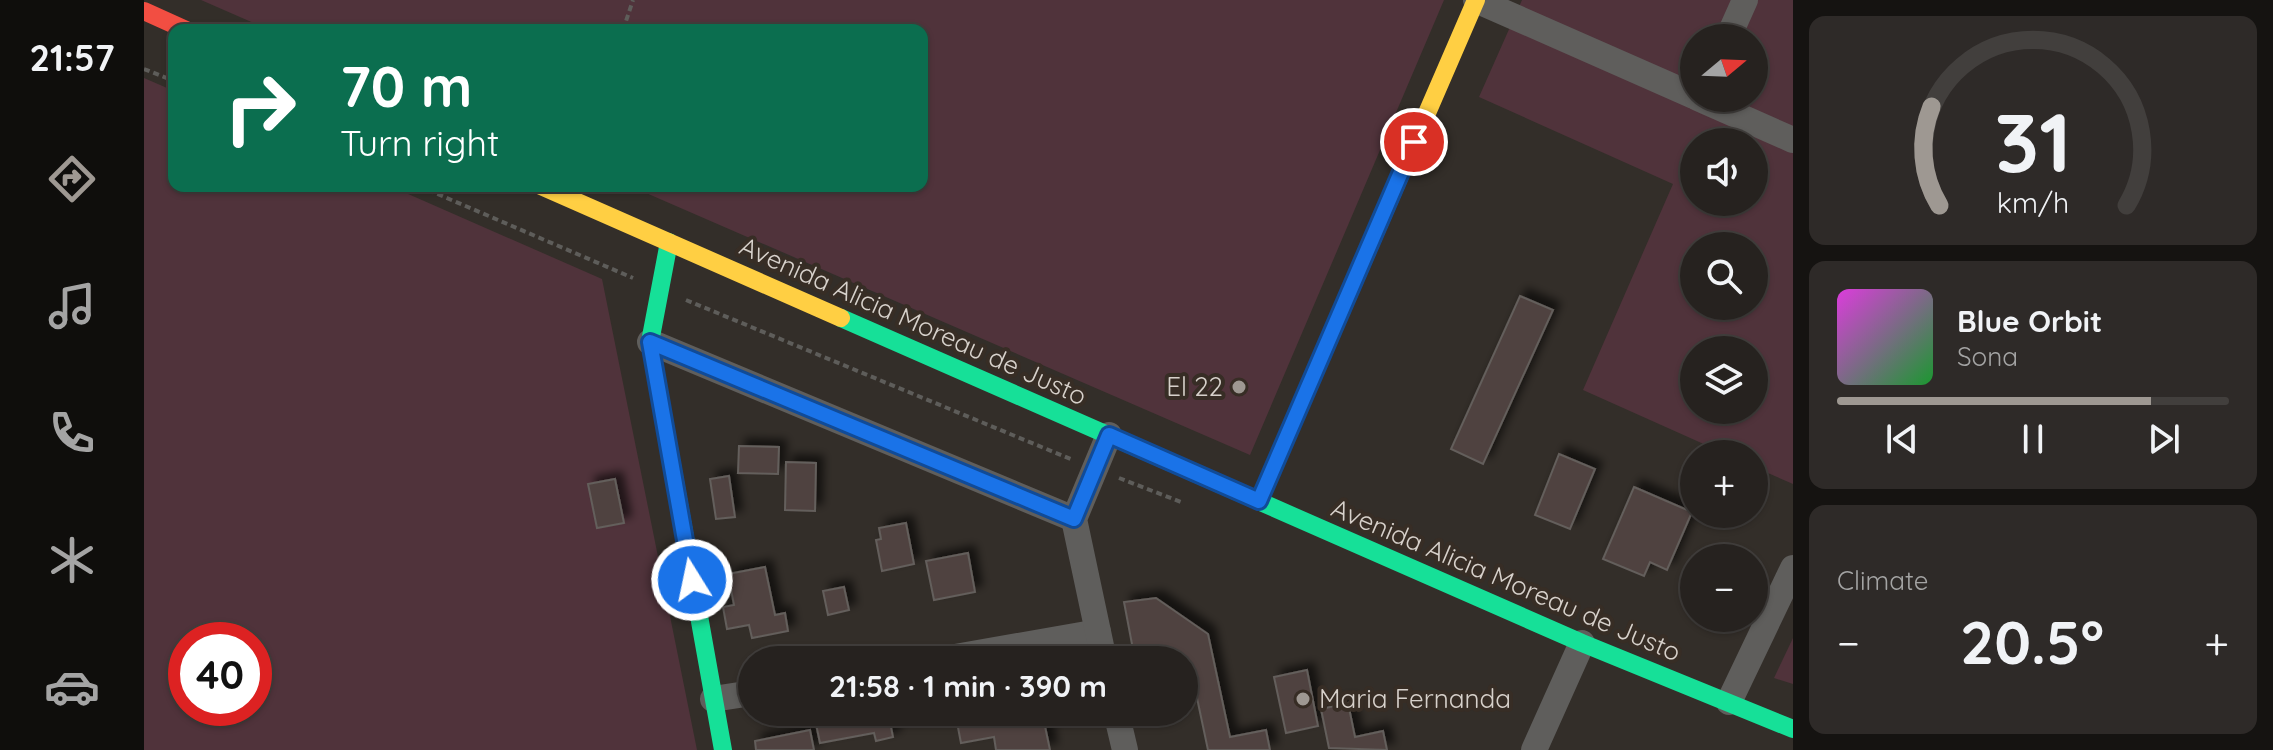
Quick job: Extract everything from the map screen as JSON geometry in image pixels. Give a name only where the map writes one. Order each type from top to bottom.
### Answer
[{"type":"main road","points":[[1259,501],[1476,0]]},
{"type":"main road","points":[[144,11],[173,24]]},
{"type":"main road","name":"Avenida Alicia Moreau de Justo","points":[[555,192],[1582,643],[1793,729]]},
{"type":"main road","points":[[669,242],[650,342],[723,750]]},
{"type":"street","points":[[1476,0],[1680,90]]},
{"type":"street","points":[[1734,24],[1745,0]]},
{"type":"street","points":[[1730,112],[1793,140]]},
{"type":"street","points":[[650,342],[1074,519]]},
{"type":"street","points":[[1101,646],[1074,519],[1109,435]]},
{"type":"street","points":[[1729,702],[1793,568]]},
{"type":"street","points":[[1018,646],[1098,632]]},
{"type":"street","points":[[1534,750],[1582,643]]},
{"type":"street","points":[[713,699],[738,695]]},
{"type":"street","points":[[1119,726],[1125,750]]},
{"type":"path","points":[[625,24],[633,0]]},
{"type":"path","points":[[144,69],[168,79]]},
{"type":"shaded area","points":[[201,0],[1444,0],[1250,455],[644,192],[928,192],[928,24],[256,24]]},
{"type":"shaded area","points":[[1522,0],[1793,0],[1793,484],[1768,473],[1768,440],[1695,440],[1583,390],[1673,184],[1479,97]]},
{"type":"shaded area","points":[[144,78],[168,88],[168,192],[404,192],[602,279],[697,750],[144,750]]},
{"type":"shaded area","points":[[1793,638],[1793,684],[1774,678]]},
{"type":"building","points":[[1520,296],[1553,310],[1483,464],[1451,449]]},
{"type":"building","points":[[739,446],[779,447],[778,474],[738,473]]},
{"type":"building","points":[[1559,454],[1595,469],[1570,529],[1535,515]]},
{"type":"building","points":[[786,462],[816,463],[815,511],[785,510]]},
{"type":"building","points":[[729,476],[735,517],[716,519],[710,479]]},
{"type":"building","points":[[615,479],[624,523],[597,528],[588,484]]},
{"type":"building","points":[[1634,487],[1680,507],[1680,528],[1685,528],[1667,570],[1650,562],[1644,576],[1603,559]]},
{"type":"building","points":[[906,523],[914,564],[882,571],[876,540],[881,539],[879,528]]},
{"type":"building","points":[[968,553],[975,592],[934,600],[926,561]]},
{"type":"building","points":[[765,567],[775,615],[785,613],[788,631],[752,638],[749,625],[727,629],[723,607],[734,605],[728,574]]},
{"type":"building","points":[[844,587],[849,610],[828,615],[823,591]]},
{"type":"building","points":[[1156,598],[1208,634],[1230,737],[1266,730],[1270,750],[1208,750],[1198,703],[1198,646],[1132,646],[1124,602]]},
{"type":"building","points":[[1307,670],[1318,726],[1286,733],[1274,677]]},
{"type":"building","points":[[1348,703],[1355,737],[1383,731],[1387,750],[1329,748],[1321,709]]},
{"type":"building","points":[[816,726],[891,726],[893,737],[876,741],[874,733],[820,743]]},
{"type":"building","points":[[958,726],[1045,726],[1050,750],[996,750],[994,737],[961,743]]},
{"type":"building","points":[[810,730],[814,750],[756,750],[755,741]]},
{"type":"traffic: fast","points":[[669,242],[650,342],[723,750]]},
{"type":"traffic: fast","points":[[841,318],[1582,643],[1793,729]]},
{"type":"traffic: slow","points":[[1259,501],[1476,0]]},
{"type":"traffic: slow","points":[[555,192],[841,318]]},
{"type":"traffic: jam","points":[[144,11],[173,24]]},
{"type":"place","name":"El 22","points":[[1239,387]]},
{"type":"place","name":"Maria Fernanda","points":[[1303,699]]},
{"type":"route","points":[[692,580],[650,342],[1074,519],[1109,435],[1259,501],[1414,142]]}]
